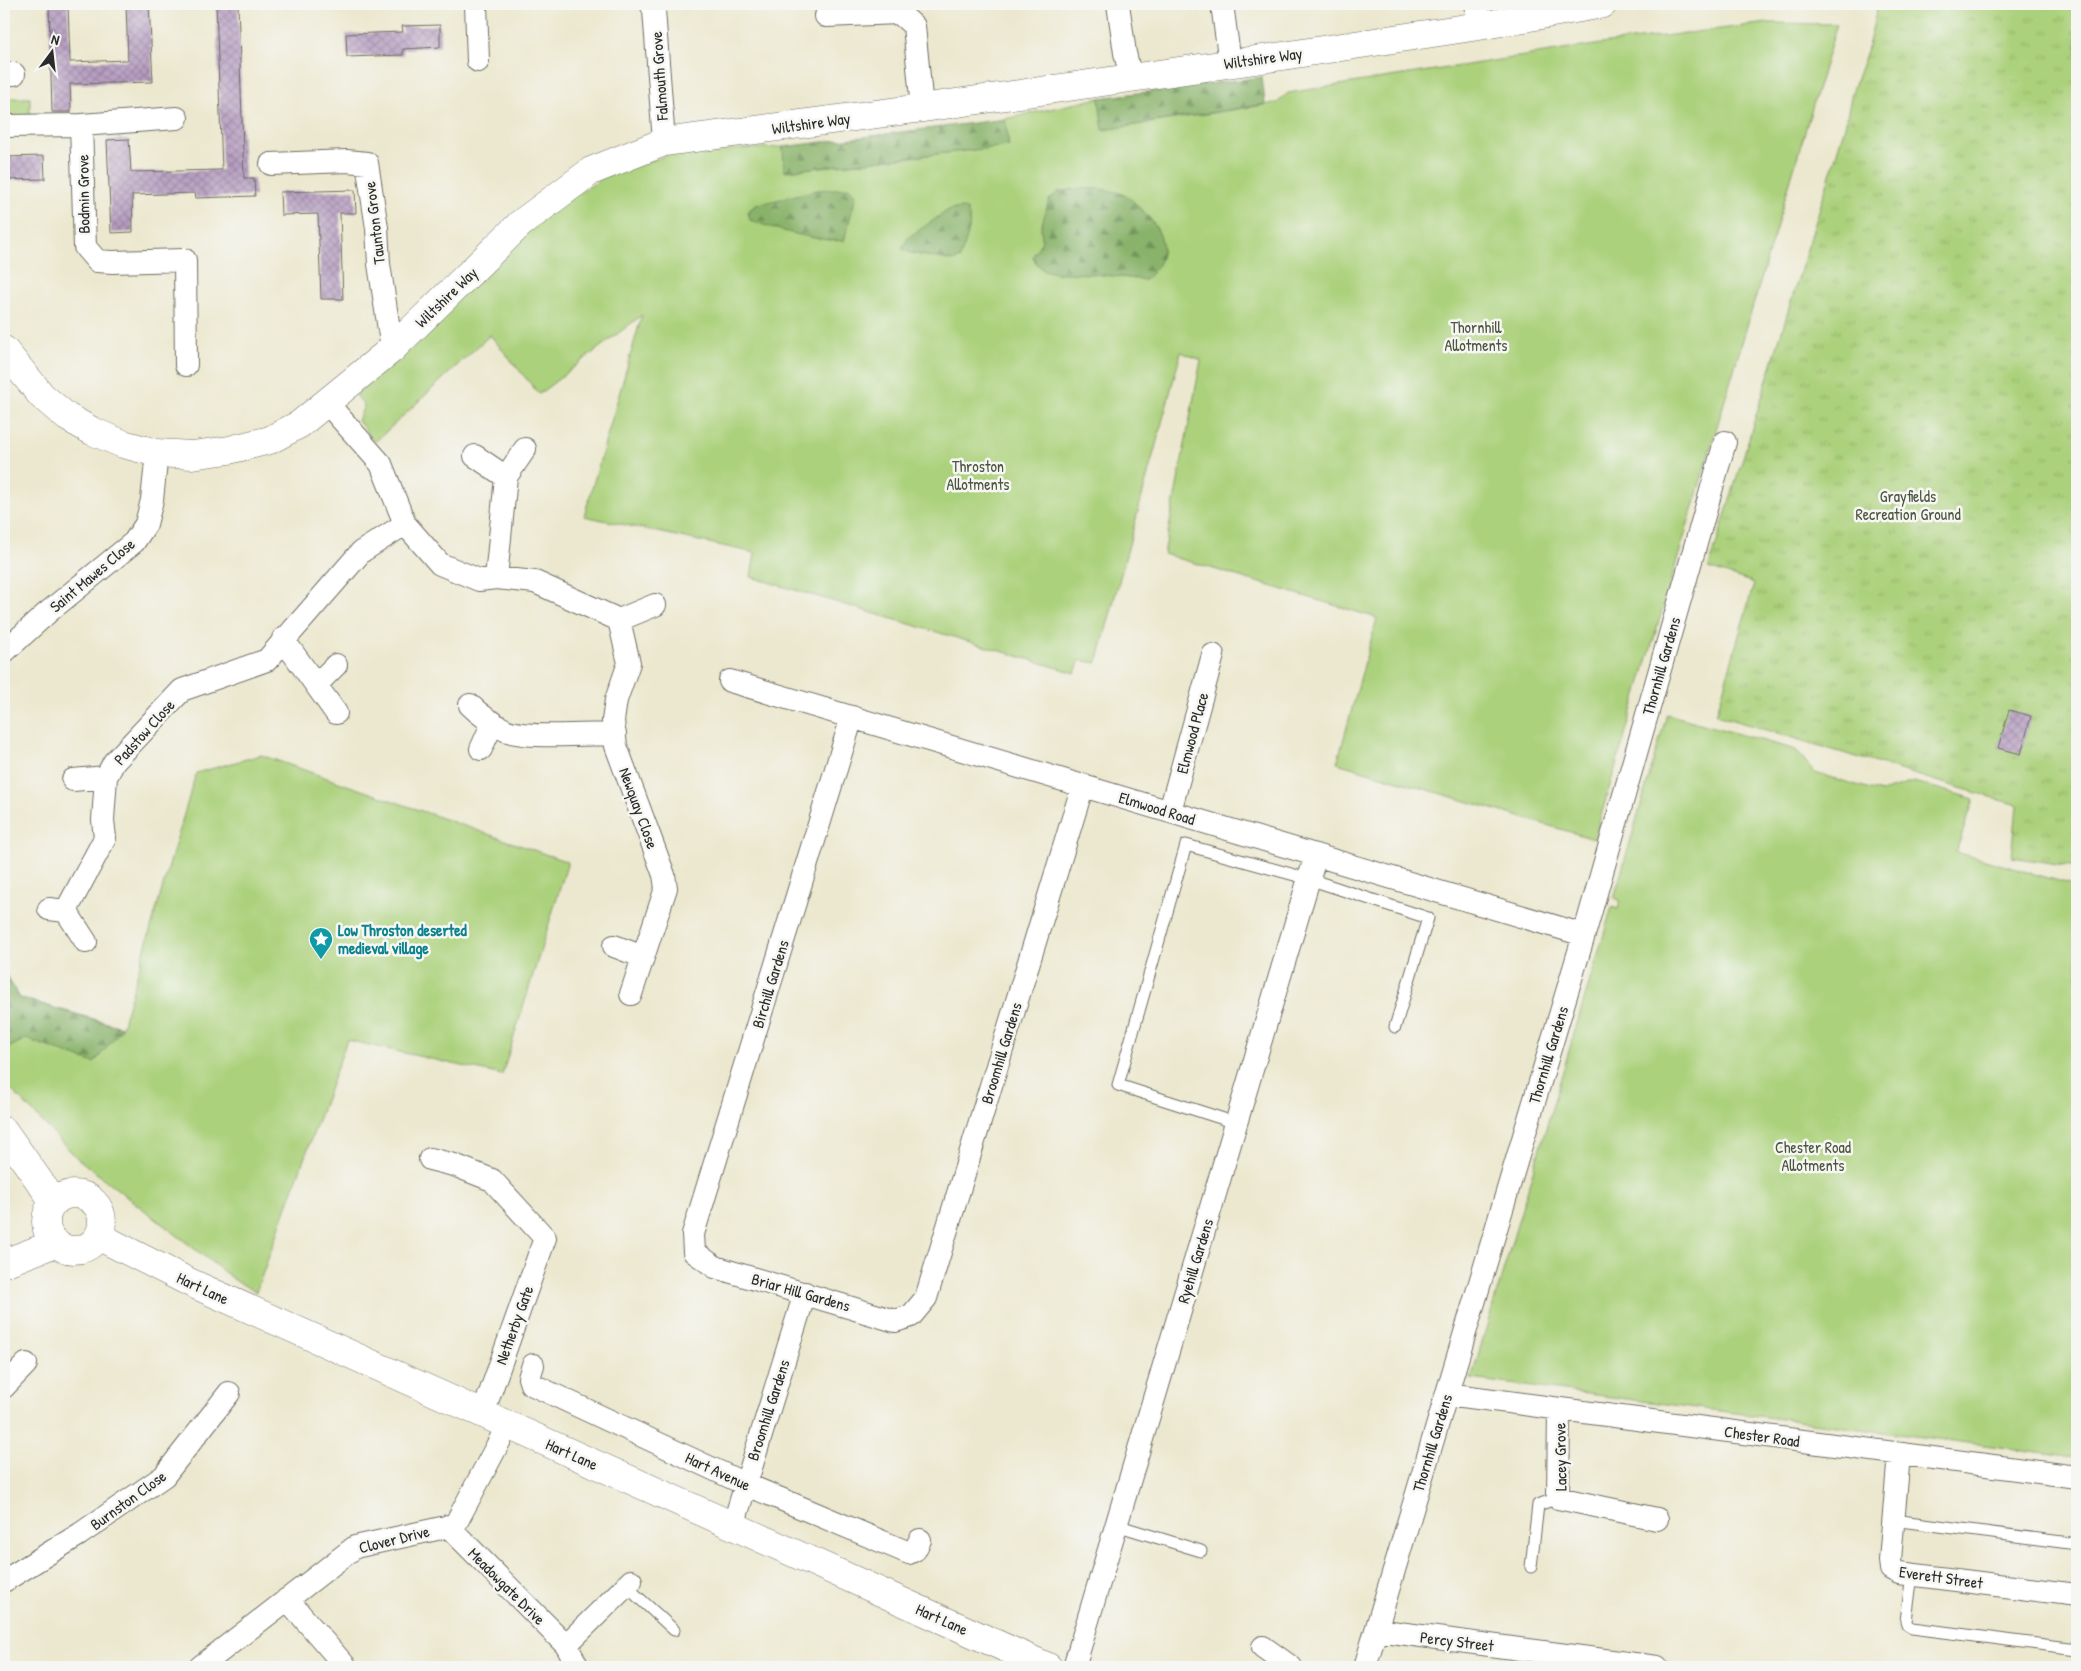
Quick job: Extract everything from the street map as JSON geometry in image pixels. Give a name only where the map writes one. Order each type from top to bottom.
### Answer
[{"type":"street","points":[[476,4],[478,61]]},
{"type":"street","points":[[1118,4],[1125,53],[1131,78]]},
{"type":"street","points":[[1222,4],[1230,63]]},
{"type":"street","name":"Wiltshire Way","points":[[4,350],[42,396],[67,417],[92,431],[123,444],[157,453],[192,455],[229,450],[270,440],[300,424],[392,349],[527,219],[591,171],[664,142],[922,108],[1230,63],[1478,15],[1603,4]]},
{"type":"street","name":"Falmouth Grove","points":[[652,7],[664,142]]},
{"type":"street","points":[[826,16],[899,13],[914,26],[922,108]]},
{"type":"street","points":[[4,126],[81,125],[177,118]]},
{"type":"street","name":"Bodmin Grove","points":[[81,125],[84,247],[97,260],[112,262],[185,260],[186,365]]},
{"type":"street","name":"Taunton Grove","points":[[271,164],[347,160],[368,163],[377,228],[379,264],[392,349]]},
{"type":"street","points":[[327,403],[381,464],[405,524],[440,564],[479,580],[496,578],[535,582],[619,620],[655,605]]},
{"type":"street","name":"Thornhill Gardens","points":[[1365,1667],[1584,935],[1725,442]]},
{"type":"street","points":[[496,578],[506,477],[525,449]]},
{"type":"street","name":"Saint Mawes Close","points":[[4,652],[47,613],[134,542],[146,524],[152,500],[157,453]]},
{"type":"street","points":[[475,456],[506,477]]},
{"type":"street","name":"Padstow Close","points":[[86,942],[58,910],[105,838],[103,820],[106,777],[114,762],[182,690],[267,660],[361,552],[405,524]]},
{"type":"street","name":"Newquay Close","points":[[619,620],[629,664],[616,700],[613,721],[616,746],[664,876],[666,888],[631,994]]},
{"type":"street","points":[[284,640],[336,713]]},
{"type":"street","name":"Elmwood Place","points":[[1170,812],[1213,655]]},
{"type":"street","points":[[317,684],[336,665]]},
{"type":"street","name":"Elmwood Road","points":[[730,681],[1584,935]]},
{"type":"street","points":[[470,705],[507,730],[528,734],[615,734]]},
{"type":"street","name":"Birchill Gardens","points":[[694,1252],[692,1234],[852,717]]},
{"type":"street","points":[[481,749],[493,722]]},
{"type":"street","points":[[74,780],[106,777]]},
{"type":"street","name":"Broomhill Gardens","points":[[911,1316],[926,1298],[1083,785]]},
{"type":"street","name":"Ryehill Gardens","points":[[1074,1667],[1316,855]]},
{"type":"street","points":[[614,946],[643,957]]},
{"type":"street","points":[[4,1131],[54,1202]]},
{"type":"street","name":"Netherby Gate","points":[[430,1160],[454,1165],[492,1180],[545,1238],[483,1413]]},
{"type":"street","points":[[73,1194],[84,1195],[93,1201],[99,1208],[102,1218],[98,1236],[92,1243],[84,1248],[75,1250],[56,1243],[50,1236],[46,1220],[54,1202],[63,1196],[73,1194]]},
{"type":"street","name":"Hart Lane","points":[[98,1236],[188,1282],[1048,1667]]},
{"type":"street","points":[[4,1263],[56,1243]]},
{"type":"street","name":"Briar Hill Gardens","points":[[694,1252],[715,1267],[895,1321],[911,1316]]},
{"type":"street","name":"Broomhill Gardens","points":[[733,1526],[805,1293]]},
{"type":"street","points":[[4,1387],[26,1364]]},
{"type":"street","name":"Hart Avenue","points":[[533,1365],[529,1378],[531,1384],[745,1484],[909,1554],[915,1550],[920,1540]]},
{"type":"street","name":"Burnston Close","points":[[4,1581],[80,1534],[164,1476],[229,1393]]},
{"type":"street","name":"Chester Road","points":[[1447,1394],[2077,1477]]},
{"type":"street","name":"Lacey Grove","points":[[1559,1409],[1558,1498],[1657,1519]]},
{"type":"street","name":"Clover Drive","points":[[200,1667],[355,1547],[455,1524],[508,1425]]},
{"type":"street","name":"Everett Street","points":[[1899,1454],[1890,1560],[1891,1569],[1899,1573],[2077,1595]]},
{"type":"street","name":"Meadowgate Drive","points":[[448,1526],[566,1645],[578,1667]]},
{"type":"street","points":[[566,1645],[629,1583]]},
{"type":"street","points":[[287,1599],[346,1667]]},
{"type":"street","name":"Percy Street","points":[[1376,1630],[1657,1667]]},
{"type":"street","points":[[1263,1647],[1292,1667]]},
{"type":"lane","points":[[1236,1123],[1118,1085],[1186,845],[1309,879],[1428,918],[1395,1027]]},
{"type":"lane","points":[[1531,1567],[1538,1505],[1558,1498]]},
{"type":"lane","points":[[1893,1520],[2077,1544]]},
{"type":"lane","points":[[1116,1526],[1201,1551]]},
{"type":"lane","points":[[1912,1574],[1906,1621],[1907,1625],[1912,1628],[2077,1649]]},
{"type":"lane","points":[[629,1583],[674,1630]]},
{"type":"green space","name":"Grayfields Recreation Ground","points":[[1878,4],[2077,4],[2077,867],[2012,857],[2017,805],[1716,715],[1754,583],[1709,568],[1845,126],[1852,92],[1867,51]]},
{"type":"green space","points":[[1768,23],[1837,24],[1594,839],[1337,763],[1377,618],[1164,554],[1201,360],[1181,352],[1097,663],[1080,660],[1075,673],[751,577],[755,553],[584,516],[642,315],[539,394],[490,335],[375,442],[358,421],[364,405],[356,395],[545,215],[606,176],[677,152],[783,147],[785,171],[1008,146],[1005,119],[1099,98],[1103,130],[1277,103],[1288,93],[1608,43]]},
{"type":"green space","points":[[1262,77],[1265,104],[1103,130],[1099,98]]},
{"type":"green space","points":[[4,98],[30,98],[30,116],[4,117]]},
{"type":"green space","points":[[1005,119],[1009,146],[784,171],[783,147]]},
{"type":"green space","points":[[850,188],[856,196],[844,241],[833,241],[796,234],[771,228],[750,220],[748,211],[756,205],[817,190]]},
{"type":"green space","points":[[1082,188],[1123,194],[1142,210],[1156,227],[1160,236],[1162,253],[1154,271],[1145,280],[1094,274],[1055,273],[1043,270],[1036,263],[1033,256],[1042,241],[1041,227],[1049,200],[1058,192]]},
{"type":"green space","points":[[965,208],[968,213],[969,226],[960,258],[954,261],[910,253],[902,248],[909,237],[950,209]]},
{"type":"green space","name":"Chester Road Allotments","points":[[1667,714],[1796,750],[1815,773],[1881,792],[1914,782],[1974,799],[1956,852],[2077,886],[2077,1457],[1471,1379],[1612,907],[1618,909],[1620,900],[1614,898]]},
{"type":"green space","points":[[261,755],[568,862],[502,1075],[347,1040],[256,1292],[236,1281],[77,1158],[4,1082],[4,972],[20,998],[122,1027],[196,773]]},
{"type":"green space","points":[[4,972],[20,998],[122,1028],[94,1063],[26,1039],[4,1050]]},
{"type":"building","points":[[68,4],[70,62],[128,60],[126,4],[149,4],[153,82],[70,84],[71,112],[52,112],[49,5]]},
{"type":"building","points":[[216,4],[238,4],[244,178],[254,178],[255,196],[196,198],[195,193],[132,195],[133,232],[111,233],[107,140],[129,139],[131,172],[222,170]]},
{"type":"building","points":[[440,25],[440,47],[403,49],[403,55],[347,57],[346,34],[403,32],[402,26]]},
{"type":"building","points":[[44,156],[45,179],[4,180],[4,157]]},
{"type":"building","points":[[355,190],[356,213],[340,213],[343,299],[321,299],[318,214],[281,215],[280,192]]},
{"type":"building","points":[[2009,710],[2031,716],[2021,754],[1998,748]]},
{"type":"place","name":"Low Throston deserted medieval village","points":[[321,960]]},
{"type":"park label","name":"Thornhill Allotments","points":[[1476,336]]},
{"type":"park label","name":"Throston Allotments","points":[[978,475]]}]
